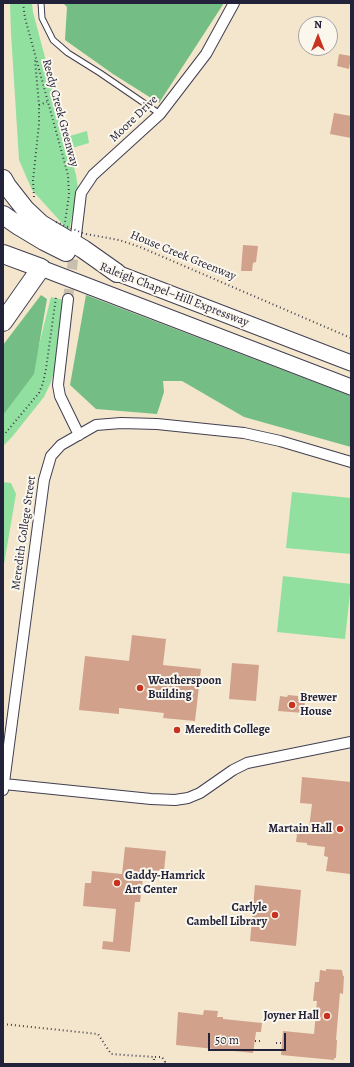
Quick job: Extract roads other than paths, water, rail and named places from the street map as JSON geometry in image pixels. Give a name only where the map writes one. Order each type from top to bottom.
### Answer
[{"type":"highway","points":[[3,179],[25,209],[41,224],[83,249],[117,273]]},
{"type":"highway","name":"Raleigh Chapel–Hill Expressway","points":[[3,215],[44,241],[99,267],[117,273]]},
{"type":"highway","name":"Raleigh Chapel–Hill Expressway","points":[[3,254],[41,268]]},
{"type":"highway","points":[[3,322],[41,268]]},
{"type":"main road","name":"Raleigh Chapel–Hill Expressway","points":[[41,268],[351,387]]},
{"type":"main road","name":"Raleigh Chapel–Hill Expressway","points":[[117,273],[351,363]]},
{"type":"street","name":"Moore Drive","points":[[80,234],[81,193],[93,175],[160,114],[206,54],[234,3]]},
{"type":"street","points":[[68,298],[58,385],[60,396],[79,434]]},
{"type":"street","name":"Meredith College Street","points":[[351,462],[280,441],[251,435],[157,424],[121,423],[96,425],[61,444],[51,456],[44,480],[3,787],[175,800],[188,798],[200,793],[233,770],[247,763],[351,742]]},
{"type":"lane","points":[[41,3],[42,18],[53,40],[68,53],[160,114]]},
{"type":"tunnel","points":[[68,299],[75,245]]},
{"type":"place","name":"Weatherspoon Building","points":[[140,688]]},
{"type":"place","name":"Brewer House","points":[[292,705]]},
{"type":"place","name":"Meredith College","points":[[177,730]]},
{"type":"place","name":"Martain Hall","points":[[340,829]]},
{"type":"place","name":"Gaddy-Hamrick Art Center","points":[[117,883]]},
{"type":"place","name":"Carlyle Cambell Library","points":[[275,915]]},
{"type":"place","name":"Joyner Hall","points":[[327,1016]]}]
